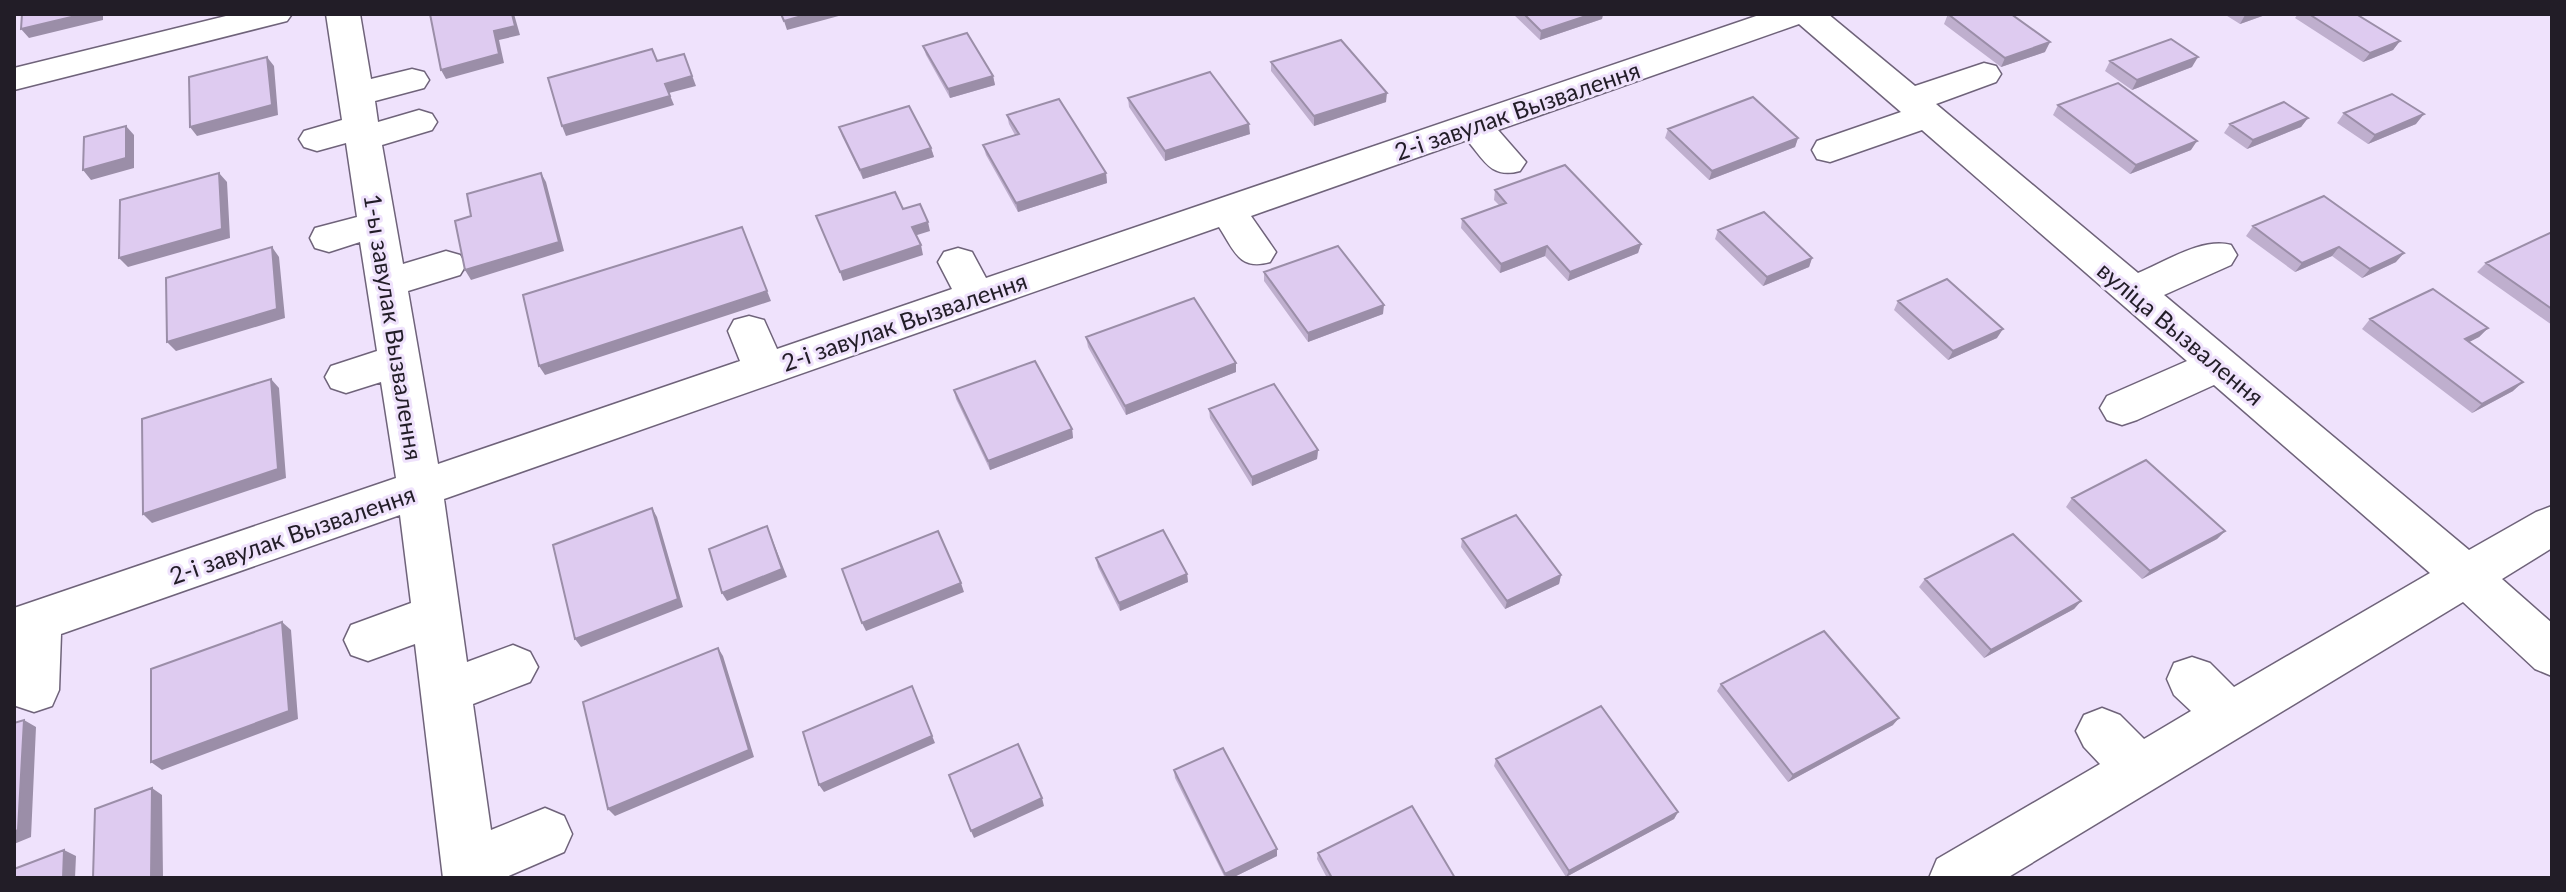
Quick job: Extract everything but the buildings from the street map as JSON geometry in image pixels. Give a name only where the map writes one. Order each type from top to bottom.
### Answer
[{"type":"street","points":[[14,79],[275,14]]},
{"type":"street","name":"1-ы завулак Вызвалення","points":[[343,14],[420,490],[469,872]]},
{"type":"street","name":"2-і завулак Вызвалення","points":[[26,625],[764,370],[967,279],[1209,203],[1350,149],[1473,125],[1795,14]]},
{"type":"street","name":"вуліца Вызвалення","points":[[1808,14],[2465,575],[2552,654]]},
{"type":"street","points":[[1830,150],[1984,74]]},
{"type":"street","points":[[317,139],[361,120],[412,80]]},
{"type":"street","points":[[361,120],[419,122]]},
{"type":"street","points":[[1473,125],[1507,162]]},
{"type":"street","points":[[1209,203],[1256,252]]},
{"type":"street","points":[[329,238],[377,224]]},
{"type":"street","points":[[2133,292],[2217,255]]},
{"type":"street","points":[[386,283],[446,265]]},
{"type":"street","points":[[749,331],[764,370]]},
{"type":"street","points":[[346,377],[399,360]]},
{"type":"street","points":[[2122,408],[2219,365]]},
{"type":"street","points":[[1956,878],[2552,525]]},
{"type":"street","points":[[368,640],[436,615]]},
{"type":"street","points":[[26,625],[34,690]]},
{"type":"street","points":[[446,692],[513,667]]},
{"type":"street","points":[[2192,679],[2229,715]]},
{"type":"street","points":[[2102,731],[2139,769]]},
{"type":"street","points":[[469,872],[545,834]]}]
